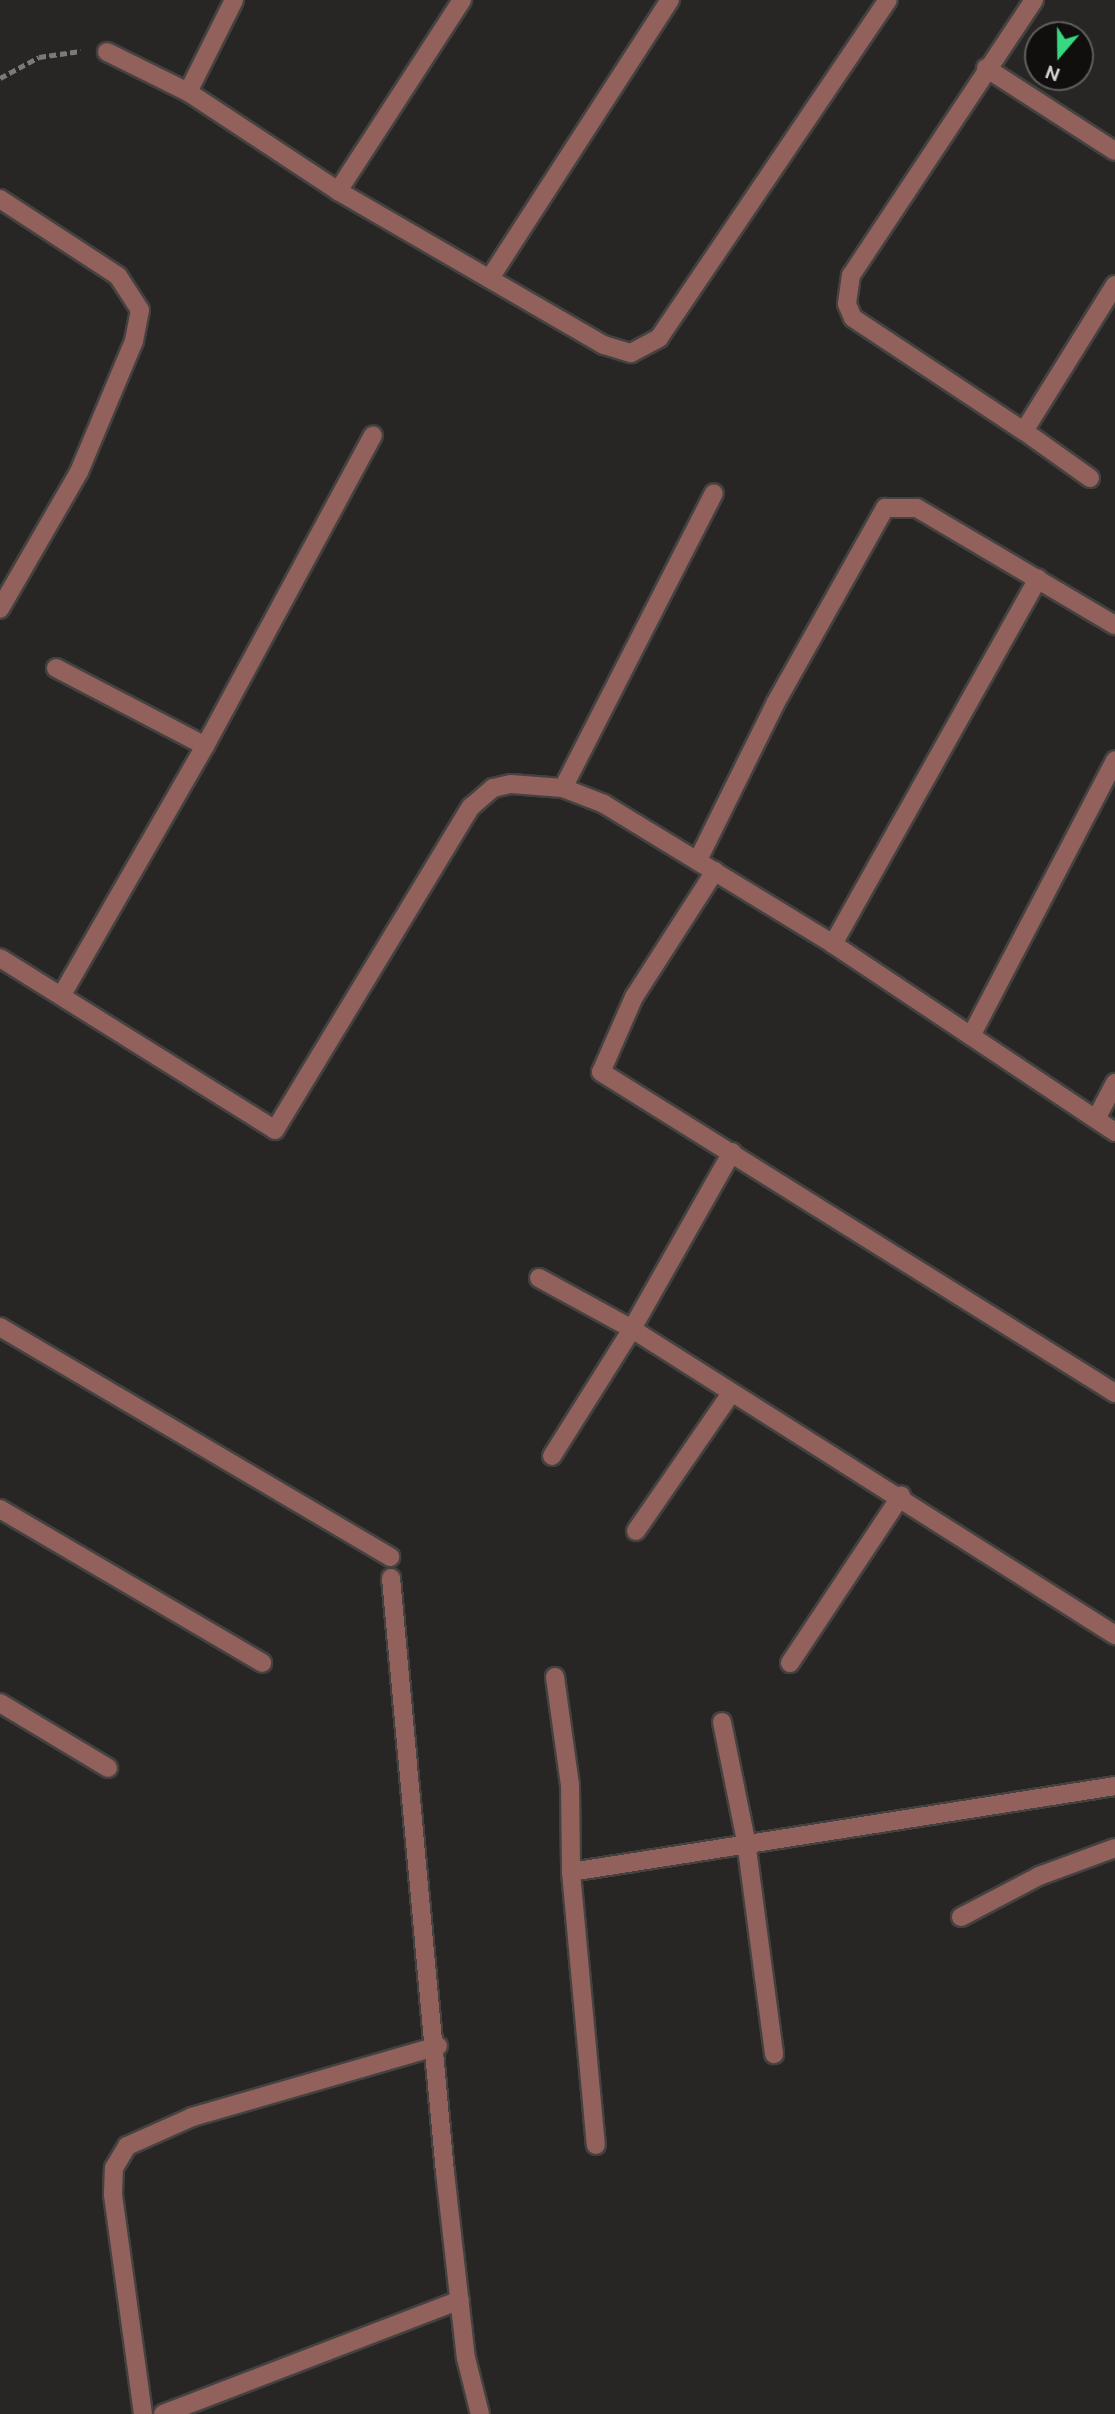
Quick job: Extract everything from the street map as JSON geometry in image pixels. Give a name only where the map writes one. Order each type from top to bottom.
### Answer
[{"type":"street","points":[[188,92],[234,0]]},
{"type":"street","points":[[338,191],[463,0]]},
{"type":"street","points":[[490,278],[670,0]]},
{"type":"street","points":[[107,52],[188,92],[338,191],[604,345],[631,353],[647,348],[888,0]]},
{"type":"street","points":[[1034,0],[986,68],[851,275],[847,304],[853,318],[1024,430],[1090,478]]},
{"type":"street","points":[[986,68],[1115,151]]},
{"type":"street","points":[[0,199],[118,276],[140,310],[134,341],[79,472],[0,609]]},
{"type":"street","points":[[1024,430],[1115,285]]},
{"type":"street","points":[[63,993],[205,746],[373,435]]},
{"type":"street","points":[[563,788],[714,493]]},
{"type":"street","points":[[698,860],[775,704],[885,508],[917,508],[1115,625]]},
{"type":"street","points":[[833,944],[1038,579]]},
{"type":"street","points":[[56,668],[205,746]]},
{"type":"street","points":[[971,1036],[1115,760]]},
{"type":"street","points":[[0,958],[63,993],[275,1129],[471,807],[493,788],[511,784],[563,788],[698,860],[833,944],[1115,1132]]},
{"type":"street","points":[[715,872],[634,997],[601,1072],[1115,1393]]},
{"type":"street","points":[[1096,1119],[1115,1083]]},
{"type":"street","points":[[552,1456],[632,1329],[732,1152]]},
{"type":"street","points":[[539,1278],[632,1329],[729,1396],[901,1496],[1115,1635]]},
{"type":"street","points":[[0,1327],[390,1557]]},
{"type":"street","points":[[636,1531],[729,1396]]},
{"type":"street","points":[[790,1663],[901,1496]]},
{"type":"street","points":[[0,1509],[262,1663]]},
{"type":"street","points":[[391,1578],[405,1769],[438,2046],[460,2300],[480,2414]]},
{"type":"street","points":[[555,1677],[570,1785],[571,1872],[596,2145]]},
{"type":"street","points":[[0,1703],[108,1768]]},
{"type":"street","points":[[722,1722],[746,1841],[774,2054]]},
{"type":"street","points":[[571,1872],[746,1841],[1115,1786]]},
{"type":"street","points":[[961,1917],[1038,1876],[1115,1848]]},
{"type":"street","points":[[143,2414],[113,2194],[114,2168],[127,2146],[192,2117],[438,2046]]},
{"type":"street","points":[[163,2414],[460,2300]]},
{"type":"path","points":[[0,78],[39,57],[107,52]]}]
